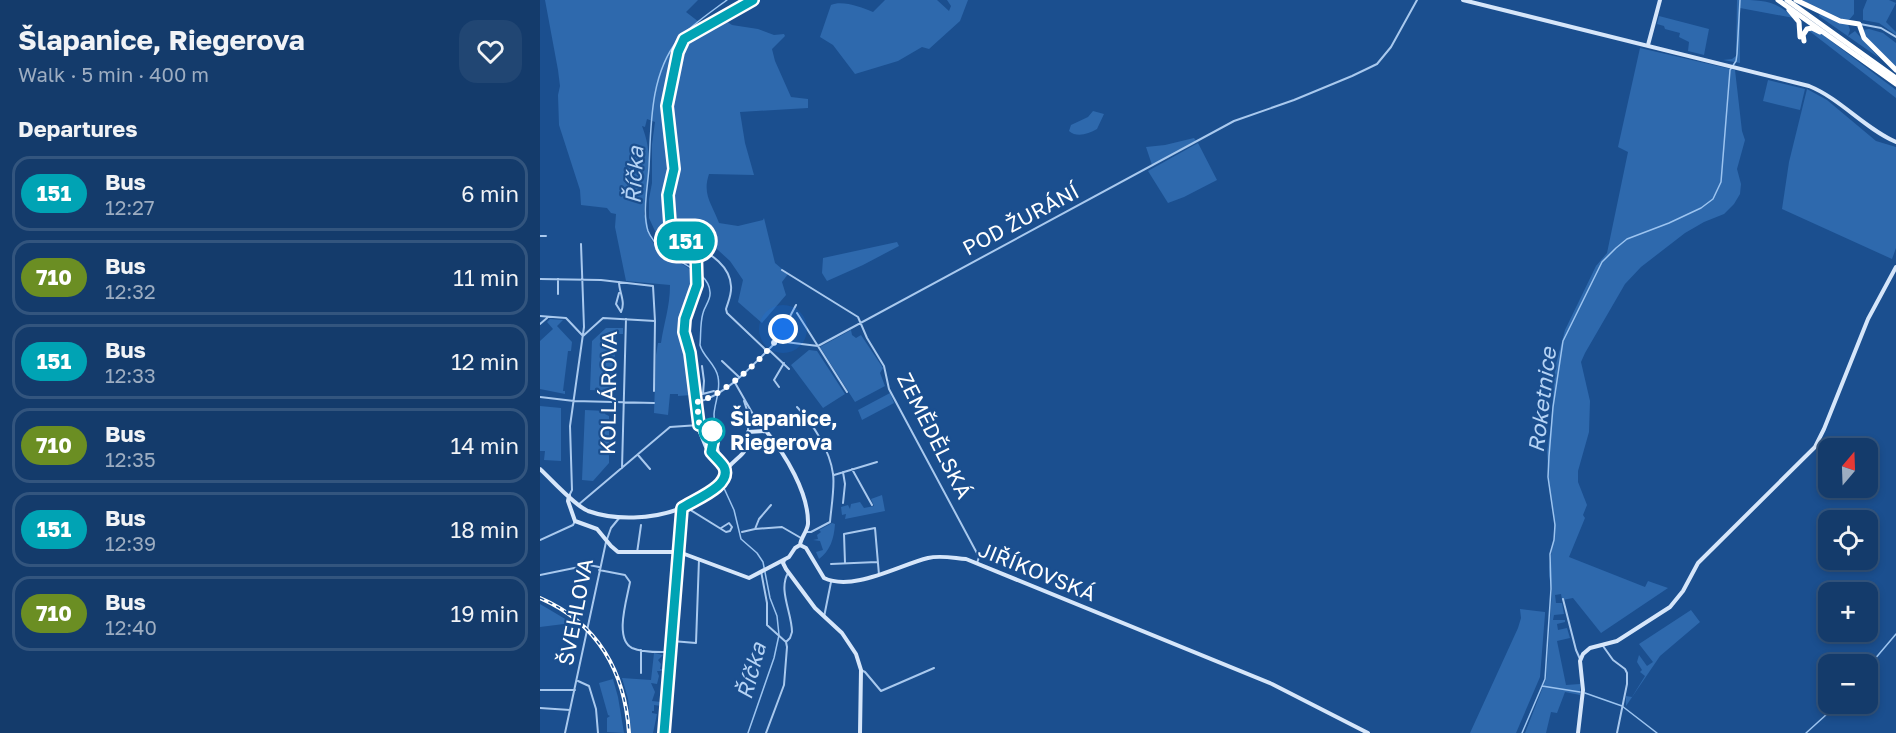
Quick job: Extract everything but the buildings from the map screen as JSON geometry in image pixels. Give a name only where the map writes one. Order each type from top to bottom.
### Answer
[{"type":"highway","points":[[1777,0],[1798,21],[1802,42],[1805,31],[1809,28],[1815,29],[1876,69]]},
{"type":"highway","points":[[1777,0],[1896,84]]},
{"type":"highway","points":[[1787,0],[1896,78]]},
{"type":"highway","points":[[1796,0],[1839,21],[1859,24],[1866,41],[1896,70]]},
{"type":"street","points":[[753,0],[687,37],[678,52],[667,106],[674,169],[668,195],[670,223],[675,232],[721,263],[732,286],[726,313],[789,369]]},
{"type":"street","name":"POD ŽURÁNÍ","points":[[818,346],[1234,121],[1294,100],[1371,68],[1388,53],[1416,0]]},
{"type":"street","points":[[1463,0],[1789,80],[1816,89],[1874,131],[1896,142]]},
{"type":"street","points":[[1648,45],[1660,0]]},
{"type":"street","points":[[1859,24],[1883,28],[1896,37]]},
{"type":"street","points":[[1860,31],[1869,25]]},
{"type":"street","points":[[540,236],[546,236]]},
{"type":"street","points":[[575,521],[568,501],[572,490],[570,426],[583,336],[581,244]]},
{"type":"street","points":[[540,469],[578,505],[590,512],[620,517],[658,514],[683,507],[718,487],[723,480],[724,466],[706,447],[699,425],[690,353],[684,332],[685,319],[695,294],[696,250],[692,244]]},
{"type":"street","points":[[1580,659],[1590,648],[1617,641],[1670,607],[1683,591],[1698,562],[1817,444],[1868,319],[1896,267]]},
{"type":"street","name":"ZEMĚDĚLSKÁ","points":[[782,270],[858,317],[884,366],[889,389],[979,557],[977,563]]},
{"type":"street","points":[[540,279],[583,279],[653,286],[654,391]]},
{"type":"street","points":[[558,279],[558,294]]},
{"type":"street","points":[[619,282],[616,304],[621,312]]},
{"type":"street","points":[[619,293],[623,303],[620,319]]},
{"type":"street","points":[[697,402],[734,381],[768,350],[777,341],[796,305]]},
{"type":"street","points":[[797,313],[847,392]]},
{"type":"street","points":[[540,316],[566,318],[583,336]]},
{"type":"street","points":[[540,324],[549,317]]},
{"type":"street","points":[[583,336],[600,319],[655,321]]},
{"type":"street","name":"KOLLÁROVA","points":[[622,468],[626,319]]},
{"type":"street","points":[[777,341],[818,346]]},
{"type":"street","points":[[722,361],[739,377]]},
{"type":"street","points":[[779,387],[774,380],[784,363]]},
{"type":"street","points":[[702,366],[703,394]]},
{"type":"street","points":[[575,521],[597,529],[618,552],[679,552],[742,577],[749,578],[792,554],[800,545],[806,529],[802,496],[794,473],[774,440],[754,416],[734,381]]},
{"type":"street","points":[[695,396],[715,393]]},
{"type":"street","points":[[540,397],[654,403]]},
{"type":"street","points":[[744,398],[747,410]]},
{"type":"street","points":[[797,407],[805,415],[826,450],[834,475],[830,522],[811,532],[806,529]]},
{"type":"street","points":[[725,471],[743,454],[748,443],[748,419],[754,416]]},
{"type":"street","points":[[578,505],[670,428],[699,425]]},
{"type":"street","points":[[748,432],[766,431]]},
{"type":"street","points":[[638,454],[650,469]]},
{"type":"street","points":[[834,475],[877,462]]},
{"type":"street","points":[[852,469],[872,506]]},
{"type":"street","points":[[843,472],[845,484],[843,503]]},
{"type":"street","points":[[754,529],[771,505]]},
{"type":"street","points":[[683,507],[721,528]]},
{"type":"street","points":[[664,733],[683,507]]},
{"type":"street","name":"ŠVEHLOVA","points":[[565,733],[607,540],[611,528],[620,517]]},
{"type":"street","points":[[540,540],[573,525],[575,521]]},
{"type":"street","points":[[636,553],[640,525]]},
{"type":"street","points":[[742,532],[782,527],[801,538]]},
{"type":"street","points":[[845,563],[844,534],[875,528],[879,575]]},
{"type":"street","points":[[800,545],[806,548],[824,578],[832,580],[824,617]]},
{"type":"street","name":"JIŘÍKOVSKÁ","points":[[832,580],[859,580],[938,557],[966,559],[1272,684],[1368,733]]},
{"type":"street","points":[[672,641],[696,643],[699,559]]},
{"type":"street","points":[[766,733],[784,685],[786,642],[791,634],[790,616],[784,590],[787,571],[783,563],[785,559]]},
{"type":"street","points":[[831,564],[877,562]]},
{"type":"street","points":[[540,575],[589,565],[628,578],[630,582],[622,637],[630,648],[671,652]]},
{"type":"street","points":[[773,565],[781,565],[787,571],[815,608],[848,640],[856,654],[861,670],[860,733]]},
{"type":"street","points":[[763,570],[767,625],[786,642]]},
{"type":"street","points":[[1563,599],[1580,659],[1583,692],[1578,733]]},
{"type":"street","points":[[1603,646],[1613,660],[1625,669],[1627,684],[1617,733]]},
{"type":"street","points":[[641,650],[641,673]]},
{"type":"street","points":[[861,670],[881,691],[934,668]]},
{"type":"street","points":[[577,681],[589,686],[596,709],[598,733]]},
{"type":"street","name":"ŠVEHLOVA","points":[[540,690],[575,690]]},
{"type":"street","points":[[540,708],[570,710]]},
{"type":"shaded area","points":[[545,0],[698,0],[686,12],[699,22],[686,36],[678,55],[691,36],[723,19],[732,25],[758,29],[774,35],[784,34],[785,36],[772,49],[775,61],[791,97],[808,99],[808,108],[740,112],[745,143],[754,175],[709,174],[707,181],[707,194],[719,223],[738,226],[764,218],[775,263],[788,274],[782,282],[786,295],[762,323],[738,302],[743,280],[730,261],[707,240],[705,234],[698,236],[694,243],[698,247],[693,245],[696,250],[697,268],[676,257],[660,242],[649,218],[655,122],[647,119],[645,127],[642,126],[649,160],[644,214],[650,237],[658,249],[695,273],[694,291],[682,320],[681,331],[689,353],[692,395],[670,394],[668,415],[654,413],[656,355],[658,343],[661,343],[670,285],[626,281],[615,227],[616,214],[611,213],[607,208],[581,205],[580,190],[559,125],[560,86]]},
{"type":"shaded area","points":[[885,0],[937,0],[949,11],[951,6],[947,0],[968,0],[960,21],[929,49],[922,47],[898,61],[855,74],[833,45],[820,37],[831,5],[846,4],[873,12]]},
{"type":"shaded area","points":[[1737,0],[1768,2],[1794,18],[1740,8],[1740,63],[1723,60],[1736,56]]},
{"type":"shaded area","points":[[1802,0],[1854,0],[1854,14],[1849,20],[1844,20]]},
{"type":"shaded area","points":[[1867,0],[1889,0],[1896,3],[1886,22],[1896,32],[1896,35],[1879,23],[1863,20],[1863,10]]},
{"type":"shaded area","points":[[1820,13],[1848,24],[1850,30],[1848,36],[1855,31],[1879,58],[1819,16]]},
{"type":"shaded area","points":[[1659,16],[1709,29],[1704,55],[1688,51],[1689,42],[1679,37],[1680,33],[1657,24]]},
{"type":"shaded area","points":[[1869,29],[1883,33],[1896,43],[1896,69],[1864,37],[1863,30]]},
{"type":"shaded area","points":[[1808,30],[1819,32],[1896,90],[1896,98]]},
{"type":"shaded area","points":[[1640,48],[1735,70],[1745,140],[1737,169],[1741,184],[1740,194],[1724,214],[1685,233],[1641,267],[1625,284],[1581,362],[1590,401],[1589,432],[1578,471],[1578,482],[1587,505],[1583,515],[1585,518],[1569,557],[1645,587],[1648,581],[1668,588],[1601,633],[1573,598],[1562,600],[1561,594],[1555,595],[1556,603],[1562,603],[1564,614],[1554,615],[1553,620],[1565,620],[1557,624],[1558,630],[1567,628],[1570,638],[1557,641],[1566,685],[1580,684],[1580,695],[1565,692],[1557,713],[1551,712],[1546,733],[1525,733],[1546,679],[1552,591],[1549,567],[1554,537],[1554,513],[1549,488],[1547,452],[1555,368],[1565,330],[1596,266],[1607,253],[1628,152],[1618,147]]},
{"type":"shaded area","points":[[1768,80],[1805,89],[1800,110],[1763,101]]},
{"type":"shaded area","points":[[1807,89],[1827,100],[1876,141],[1896,147],[1896,248],[1892,259],[1782,209],[1789,162]]},
{"type":"shaded area","points":[[1093,111],[1104,114],[1097,129],[1079,135],[1069,131],[1071,125],[1088,117]]},
{"type":"shaded area","points":[[1194,138],[1196,141],[1152,165],[1146,147]]},
{"type":"shaded area","points":[[1198,143],[1217,180],[1168,203],[1148,171]]},
{"type":"shaded area","points":[[897,242],[899,246],[827,281],[822,273],[823,258]]},
{"type":"shaded area","points":[[550,319],[563,320],[557,326],[572,342],[571,351],[568,351],[563,391],[565,394],[540,389],[540,341],[553,329],[547,322]]},
{"type":"shaded area","points":[[606,328],[623,328],[623,334],[616,334],[613,391],[590,390],[592,341]]},
{"type":"shaded area","points":[[851,330],[852,335],[856,338],[861,335],[883,368],[880,373],[885,386],[855,402],[820,347]]},
{"type":"shaded area","points":[[809,350],[817,351],[845,394],[823,408],[791,365]]},
{"type":"shaded area","points":[[890,393],[894,403],[862,420],[858,410]]},
{"type":"shaded area","points":[[540,406],[561,408],[561,461],[544,460],[545,451],[540,451]]},
{"type":"shaded area","points":[[585,410],[606,411],[605,414],[609,416],[609,463],[593,481],[582,480]]},
{"type":"shaded area","points":[[882,495],[885,511],[845,519],[846,514],[842,515],[841,507],[848,505],[850,509],[851,504],[860,502],[864,508],[874,506],[871,499]]},
{"type":"shaded area","points":[[832,523],[835,524],[831,544],[819,559],[816,552],[823,550],[820,541],[813,540],[818,539],[817,535],[821,532],[819,530]]},
{"type":"shaded area","points":[[540,604],[572,623],[540,627]]},
{"type":"shaded area","points":[[1520,609],[1545,612],[1540,677],[1516,733],[1470,733],[1518,628],[1521,618]]},
{"type":"shaded area","points":[[1691,610],[1700,622],[1660,656],[1626,706],[1626,696],[1632,697],[1645,676],[1640,672],[1642,670],[1637,662],[1639,655],[1647,666],[1653,662],[1639,644]]},
{"type":"shaded area","points":[[654,653],[663,655],[658,660],[661,664],[660,669],[663,671],[657,671],[659,676],[657,684],[651,683],[655,692],[652,701],[661,702],[661,706],[654,705],[654,711],[652,711],[657,714],[653,733],[631,733],[628,699],[622,678],[651,680]]},
{"type":"shaded area","points":[[613,679],[624,733],[607,732],[607,718],[610,716],[599,683]]},
{"type":"waterway","name":"Říčka","points":[[719,451],[714,414],[719,382],[715,368],[700,345],[702,317],[710,295],[708,283],[702,276],[663,250],[654,241],[646,224],[645,207],[654,101],[662,68],[683,34],[727,0]]},
{"type":"waterway","name":"Roketnice","points":[[1522,733],[1545,679],[1551,589],[1550,554],[1555,525],[1548,477],[1549,456],[1553,407],[1563,341],[1602,262],[1616,248],[1627,239],[1669,223],[1701,208],[1713,199],[1721,182],[1730,70],[1736,61],[1740,0]]},
{"type":"waterway","name":"Říčka","points":[[723,486],[734,510],[741,539],[757,553],[763,562],[770,598],[777,616],[779,635],[774,658],[748,733]]},
{"type":"waterway","points":[[1878,655],[1896,634]]},
{"type":"waterway","points":[[1542,686],[1580,692]]},
{"type":"waterway","points":[[1585,693],[1622,706],[1657,733]]},
{"type":"waterway","points":[[1806,733],[1827,714]]},
{"type":"railway","points":[[540,598],[560,608],[578,621],[605,652],[622,690],[629,733]]},
{"type":"bus line","name":"151","points":[[664,733],[682,508],[718,487],[725,471],[724,466],[711,452],[713,442],[711,428],[699,425],[690,353],[685,341],[685,319],[697,285],[696,250],[692,244],[675,232],[670,223],[668,195],[674,169],[667,106],[678,52],[684,39],[753,0]]},
{"type":"place","name":"Šlapanice, Riegerova","points":[[712,431]]},
{"type":"route","points":[[712,431],[700,432],[697,402],[716,394],[753,365],[777,341],[783,329]]}]
